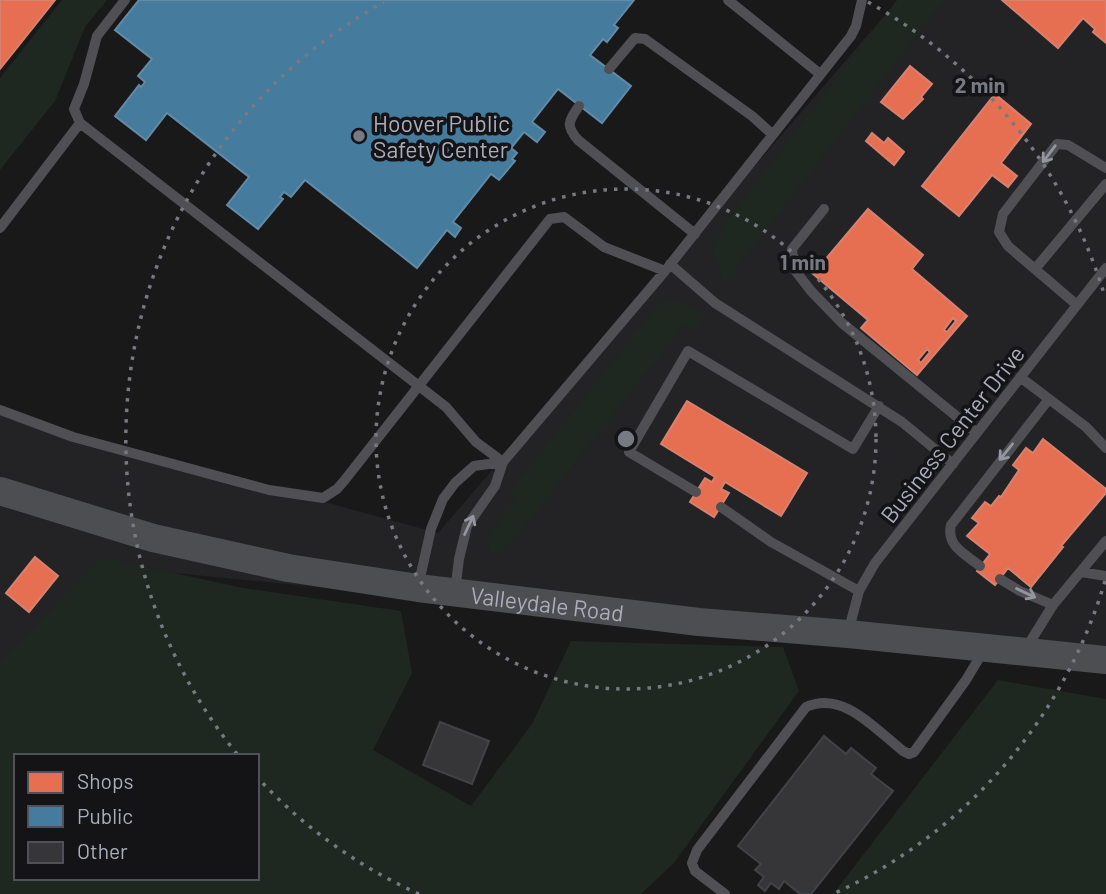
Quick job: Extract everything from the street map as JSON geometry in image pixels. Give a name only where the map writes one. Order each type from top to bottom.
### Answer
[{"type":"main road","name":"Valleydale Road","points":[[0,491],[153,538],[240,559],[418,588],[699,622],[1024,650],[1106,660]]},
{"type":"lane","points":[[125,0],[97,36],[85,84],[74,109],[80,123],[446,407],[476,442],[503,462]]},
{"type":"lane","points":[[727,0],[820,74]]},
{"type":"lane","points":[[456,591],[459,559],[467,526],[495,486],[503,462],[667,268],[820,74],[856,26],[862,0]]},
{"type":"lane","points":[[609,69],[635,38],[645,38],[752,116],[772,134]]},
{"type":"lane","points":[[579,106],[570,121],[570,131],[578,140],[695,233]]},
{"type":"lane","points":[[0,228],[80,123]]},
{"type":"lane","points":[[1077,305],[1008,246],[999,232],[1003,214],[1057,144],[1069,145],[1106,168]]},
{"type":"lane","points":[[1035,269],[1106,184]]},
{"type":"lane","points":[[824,209],[792,249],[794,269],[842,323],[977,433]]},
{"type":"lane","points":[[0,410],[73,437],[269,490],[323,498],[344,481],[550,219],[564,217],[604,247],[667,268],[715,303],[879,406],[953,464]]},
{"type":"lane","name":"Business Center Drive","points":[[848,634],[859,591],[874,564],[1106,268]]},
{"type":"lane","points":[[696,492],[629,452],[688,352],[853,449],[879,406]]},
{"type":"lane","points":[[1020,377],[1086,427],[1106,448]]},
{"type":"lane","points":[[981,566],[950,542],[951,525],[1049,399]]},
{"type":"lane","points":[[418,588],[431,529],[443,499],[455,483],[474,466],[503,462]]},
{"type":"lane","points":[[721,507],[771,542],[859,591]]},
{"type":"lane","points":[[1024,650],[1053,605],[1106,541]]},
{"type":"lane","points":[[1081,572],[1106,576]]},
{"type":"lane","points":[[1000,579],[1053,605]]},
{"type":"lane","points":[[725,894],[695,871],[692,863],[697,850],[806,707],[817,702],[846,706],[909,754],[914,752],[966,680],[986,647]]},
{"type":"shaded area","points":[[62,0],[107,0],[85,27],[55,101],[0,170],[0,78]]},
{"type":"shaded area","points":[[897,0],[944,0],[725,283],[712,252],[721,228]]},
{"type":"shaded area","points":[[898,0],[1106,0],[1106,663],[103,566],[0,679],[0,413],[438,533]]},
{"type":"shaded area","points":[[664,297],[706,313],[696,329],[683,326],[512,543],[498,554],[489,553],[488,536],[516,499],[509,493]]},
{"type":"shaded area","points":[[101,557],[243,588],[401,611],[412,673],[373,750],[471,806],[532,724],[571,641],[783,647],[799,691],[673,864],[641,894],[0,894],[0,663]]},
{"type":"shaded area","points":[[998,680],[1106,699],[1106,894],[833,894]]},
{"type":"building: Shops","points":[[0,0],[55,0],[0,69]]},
{"type":"building: Shops","points":[[1002,0],[1106,0],[1106,43],[1093,32],[1095,29],[1083,18],[1058,48]]},
{"type":"building: Shops","points":[[910,66],[932,84],[921,97],[923,99],[903,119],[881,102]]},
{"type":"building: Shops","points":[[995,94],[1031,124],[1001,163],[1017,176],[1008,187],[992,175],[959,216],[922,186]]},
{"type":"building: Shops","points":[[872,133],[884,143],[888,138],[904,152],[894,165],[866,141]]},
{"type":"building: Shops","points":[[868,209],[923,255],[912,269],[967,316],[917,375],[861,328],[868,320],[813,274]],"holes":[[[953,318],[956,321],[947,332],[944,330]],[[927,349],[930,352],[921,363],[918,360]]]},
{"type":"building: Shops","points":[[687,401],[807,473],[781,516],[725,482],[721,489],[729,493],[714,517],[690,502],[705,478],[712,482],[715,477],[661,444]]},
{"type":"building: Shops","points":[[1043,439],[1106,489],[1106,493],[1061,546],[1063,547],[1031,587],[1008,568],[995,585],[977,571],[990,554],[967,536],[979,523],[972,518],[985,502],[991,506],[1001,497],[1019,470],[1013,465],[1026,448],[1033,453]]},
{"type":"building: Shops","points":[[35,557],[58,576],[29,612],[6,593]]},
{"type":"building: Public","name":"Hoover Public Safety Center","points":[[139,0],[634,0],[614,25],[618,28],[607,42],[603,39],[590,55],[631,86],[602,123],[558,89],[532,122],[545,132],[537,142],[524,132],[511,148],[517,153],[512,159],[515,161],[499,180],[491,174],[453,222],[461,228],[455,237],[447,230],[417,268],[305,180],[291,197],[284,192],[280,197],[283,199],[258,229],[227,205],[249,177],[167,113],[146,140],[115,116],[139,85],[141,87],[145,82],[138,76],[152,59],[115,30]]},
{"type":"building: Other","points":[[440,722],[489,741],[472,784],[423,765]]},
{"type":"building: Other","points":[[824,736],[846,754],[851,748],[876,768],[871,774],[893,791],[811,894],[800,894],[784,881],[779,889],[771,883],[765,891],[758,885],[764,877],[755,870],[761,864],[738,846]]},
{"type":"place","name":"Hoover Public Safety Center","points":[[359,136]]}]
